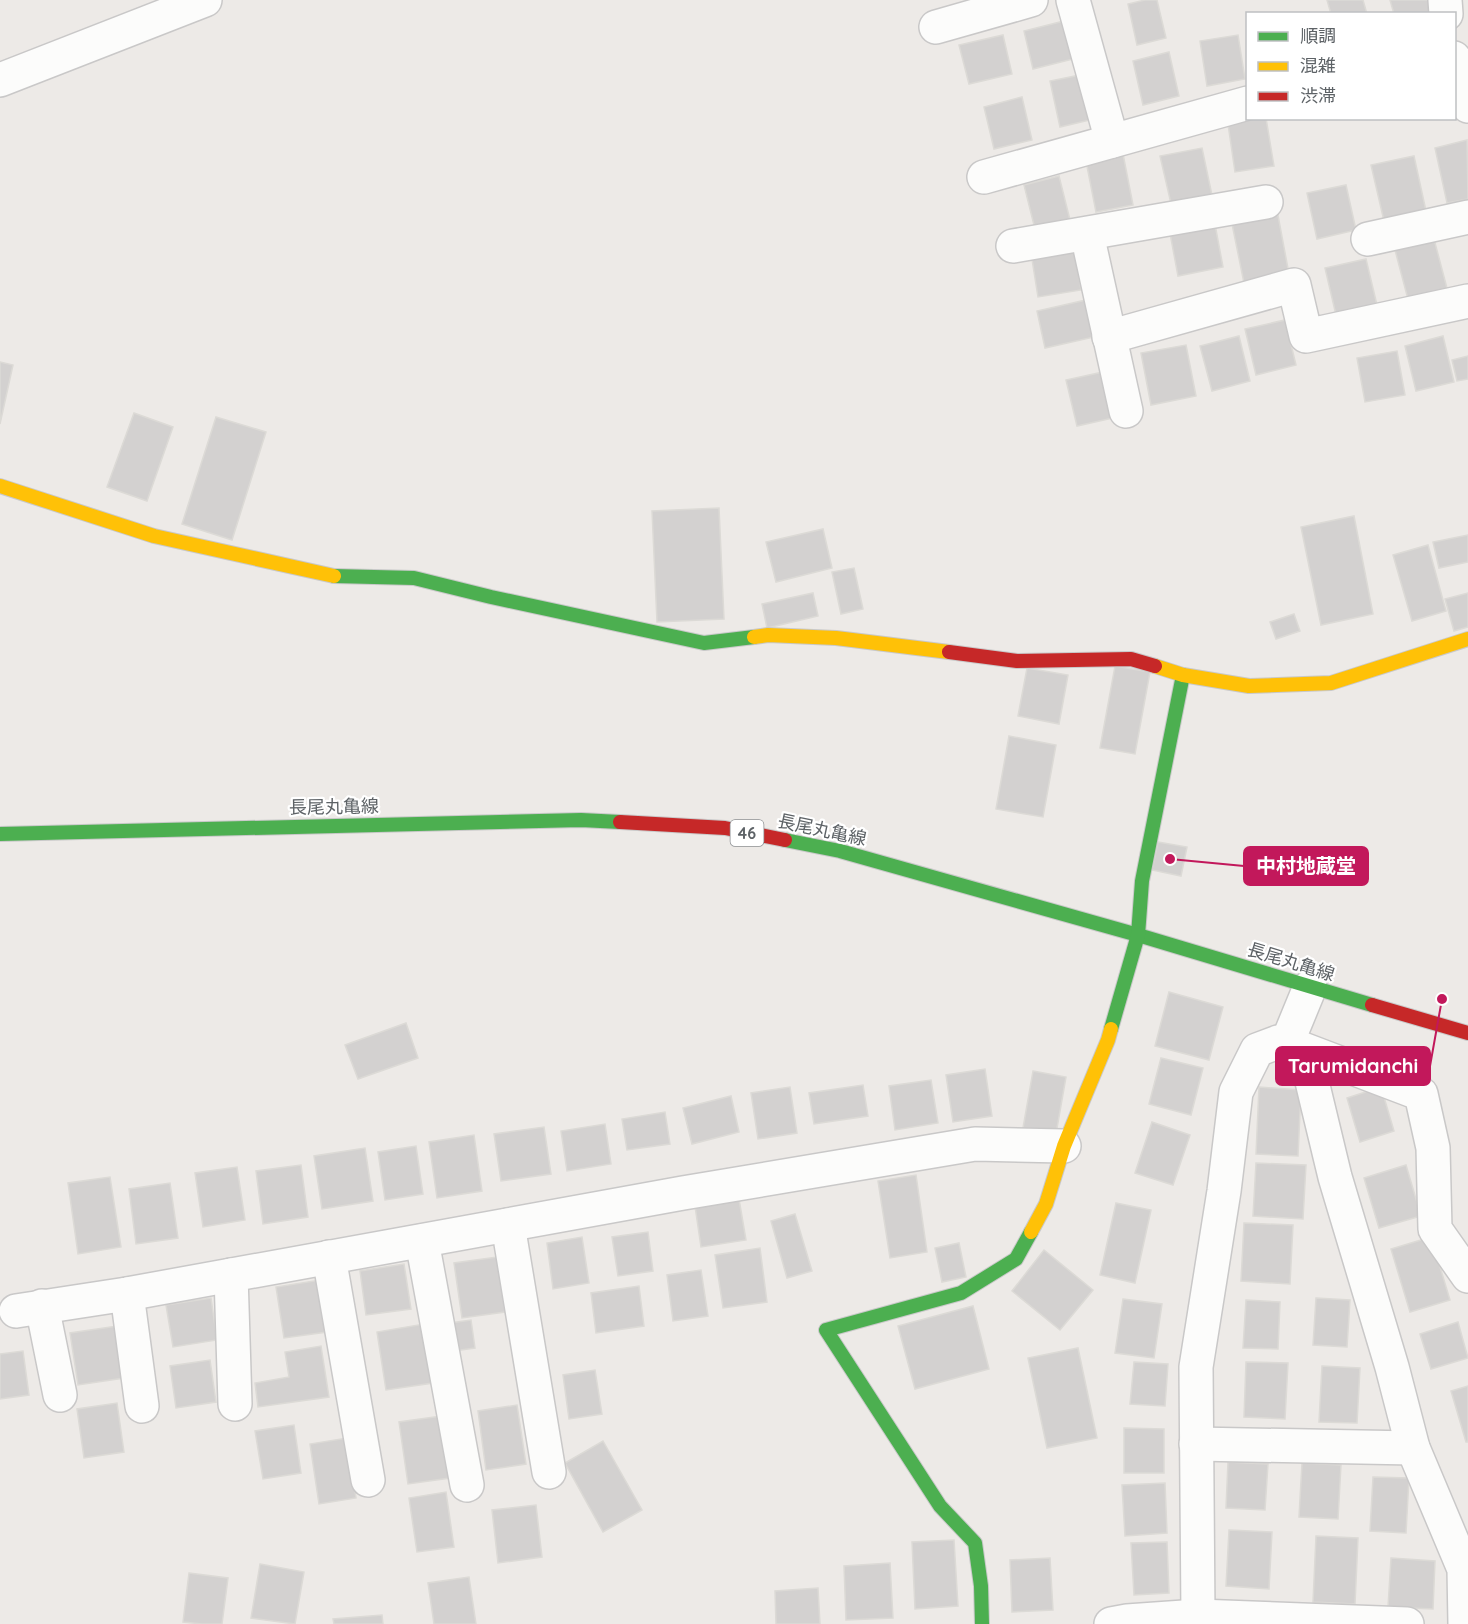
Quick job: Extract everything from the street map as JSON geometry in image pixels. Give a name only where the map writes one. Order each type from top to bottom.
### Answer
[{"type":"street","points":[[0,80],[205,0]]},
{"type":"street","points":[[936,27],[1031,0]]},
{"type":"street","points":[[1073,0],[1112,141]]},
{"type":"street","points":[[1456,62],[1468,106]]},
{"type":"street","points":[[984,177],[1246,104]]},
{"type":"street","points":[[1013,246],[1266,202]]},
{"type":"street","points":[[1368,239],[1468,217]]},
{"type":"street","points":[[1087,234],[1126,411]]},
{"type":"street","points":[[1109,337],[1294,285],[1306,336],[1468,301]]},
{"type":"street","points":[[0,486],[154,536],[332,576],[414,578],[704,643],[768,635],[836,638],[1017,661],[1131,658],[1183,675],[1249,686],[1331,683],[1468,639]]},
{"type":"street","points":[[982,1624],[981,1586],[975,1543],[940,1506],[826,1330],[961,1293],[1016,1258],[1046,1204],[1064,1146],[1108,1040],[1138,934],[1142,881],[1183,675]]},
{"type":"street","name":"長尾丸亀線","points":[[0,834],[581,820],[725,828],[840,851],[1138,934],[1468,1033]]},
{"type":"street","points":[[1287,1043],[1310,987]]},
{"type":"street","points":[[1198,1616],[1196,1367],[1224,1191],[1236,1092],[1257,1050],[1278,1042],[1287,1043],[1421,1094],[1433,1148],[1436,1229],[1468,1276]]},
{"type":"street","points":[[1287,1043],[1308,1065],[1335,1177],[1392,1367],[1413,1448],[1466,1569],[1465,1624]]},
{"type":"street","points":[[60,1395],[29,1309],[127,1294],[683,1193],[975,1144],[1064,1146]]},
{"type":"street","points":[[508,1225],[549,1472]]},
{"type":"street","points":[[422,1241],[467,1485]]},
{"type":"street","points":[[329,1257],[368,1480]]},
{"type":"street","points":[[231,1275],[235,1404]]},
{"type":"street","points":[[127,1294],[142,1406]]},
{"type":"street","points":[[1196,1444],[1413,1448]]},
{"type":"street","points":[[1122,1623],[1198,1616],[1305,1622],[1407,1624]]},
{"type":"building","points":[[1157,0],[1166,38],[1137,45],[1128,4]]},
{"type":"building","points":[[1327,0],[1363,0],[1366,12],[1330,12]]},
{"type":"building","points":[[1390,0],[1430,0],[1433,12],[1393,12]]},
{"type":"building","points":[[1064,21],[1073,59],[1033,69],[1024,31]]},
{"type":"building","points":[[1003,35],[1012,74],[969,84],[959,45]]},
{"type":"building","points":[[1238,35],[1245,79],[1207,86],[1200,41]]},
{"type":"building","points":[[1169,52],[1179,96],[1143,105],[1133,61]]},
{"type":"building","points":[[1085,74],[1094,119],[1060,127],[1050,81]]},
{"type":"building","points":[[1022,97],[1032,140],[994,149],[984,107]]},
{"type":"building","points":[[1266,120],[1274,166],[1235,172],[1228,124]]},
{"type":"building","points":[[1467,140],[1468,199],[1447,203],[1435,148]]},
{"type":"building","points":[[1202,148],[1213,200],[1172,208],[1160,156]]},
{"type":"building","points":[[1123,154],[1133,205],[1096,212],[1086,161]]},
{"type":"building","points":[[1414,156],[1426,211],[1384,221],[1371,165]]},
{"type":"building","points":[[1059,176],[1071,224],[1036,233],[1024,185]]},
{"type":"building","points":[[1346,185],[1356,230],[1317,239],[1307,193]]},
{"type":"building","points":[[1277,210],[1289,274],[1244,283],[1231,219]]},
{"type":"building","points":[[1214,219],[1223,267],[1178,276],[1169,228]]},
{"type":"building","points":[[1434,239],[1448,292],[1409,303],[1395,250]]},
{"type":"building","points":[[1074,246],[1081,290],[1038,297],[1031,253]]},
{"type":"building","points":[[1366,259],[1377,305],[1336,315],[1325,268]]},
{"type":"building","points":[[1086,300],[1094,337],[1045,348],[1037,311]]},
{"type":"building","points":[[1285,320],[1296,365],[1256,375],[1245,329]]},
{"type":"building","points":[[1239,336],[1250,381],[1212,391],[1200,346]]},
{"type":"building","points":[[1443,336],[1454,382],[1416,391],[1405,346]]},
{"type":"building","points":[[1186,345],[1196,396],[1151,405],[1141,353]]},
{"type":"building","points":[[1397,351],[1405,395],[1365,402],[1357,358]]},
{"type":"building","points":[[1468,356],[1468,379],[1457,381],[1452,360]]},
{"type":"building","points":[[0,362],[13,365],[0,424]]},
{"type":"building","points":[[1103,372],[1113,418],[1077,426],[1066,380]]},
{"type":"building","points":[[134,413],[173,427],[147,501],[107,487]]},
{"type":"building","points":[[216,417],[266,432],[232,540],[182,524]]},
{"type":"building","points":[[719,508],[724,619],[657,622],[652,511]]},
{"type":"building","points":[[1354,516],[1373,614],[1321,625],[1301,527]]},
{"type":"building","points":[[823,529],[832,568],[776,582],[766,542]]},
{"type":"building","points":[[1468,535],[1468,562],[1439,568],[1433,542]]},
{"type":"building","points":[[1428,545],[1446,611],[1412,621],[1393,555]]},
{"type":"building","points":[[854,568],[863,609],[841,614],[832,572]]},
{"type":"building","points":[[813,593],[818,616],[767,628],[762,604]]},
{"type":"building","points":[[1468,593],[1468,627],[1454,631],[1445,599]]},
{"type":"building","points":[[1294,614],[1300,631],[1276,639],[1270,622]]},
{"type":"building","points":[[1115,666],[1150,672],[1135,754],[1100,748]]},
{"type":"building","points":[[1027,668],[1068,675],[1059,724],[1018,716]]},
{"type":"building","points":[[1009,736],[1056,745],[1043,817],[996,809]]},
{"type":"building","points":[[1158,842],[1187,847],[1181,876],[1152,870]]},
{"type":"building","points":[[1169,992],[1223,1007],[1209,1060],[1155,1046]]},
{"type":"building","points":[[406,1023],[418,1058],[358,1079],[345,1045]]},
{"type":"building","points":[[1161,1058],[1203,1068],[1191,1115],[1149,1104]]},
{"type":"building","points":[[985,1069],[992,1116],[953,1122],[946,1075]]},
{"type":"building","points":[[1033,1071],[1066,1077],[1056,1134],[1023,1128]]},
{"type":"building","points":[[931,1080],[938,1123],[895,1130],[889,1086]]},
{"type":"building","points":[[863,1085],[868,1116],[814,1124],[809,1093]]},
{"type":"building","points":[[790,1087],[797,1133],[758,1139],[751,1093]]},
{"type":"building","points":[[1259,1087],[1301,1090],[1298,1156],[1256,1154]]},
{"type":"building","points":[[1381,1087],[1394,1131],[1360,1142],[1347,1098]]},
{"type":"building","points":[[731,1096],[739,1132],[692,1144],[683,1108]]},
{"type":"building","points":[[665,1112],[670,1144],[627,1150],[622,1119]]},
{"type":"building","points":[[1152,1122],[1190,1135],[1173,1185],[1135,1173]]},
{"type":"building","points":[[605,1124],[611,1164],[567,1171],[561,1131]]},
{"type":"building","points":[[544,1127],[551,1174],[501,1181],[494,1134]]},
{"type":"building","points":[[474,1135],[482,1191],[437,1198],[429,1142]]},
{"type":"building","points":[[416,1146],[423,1194],[385,1200],[378,1152]]},
{"type":"building","points":[[365,1148],[373,1201],[322,1209],[314,1156]]},
{"type":"building","points":[[1256,1163],[1306,1165],[1303,1219],[1253,1216]]},
{"type":"building","points":[[301,1165],[308,1217],[263,1224],[256,1171]]},
{"type":"building","points":[[1406,1165],[1421,1216],[1379,1228],[1364,1178]]},
{"type":"building","points":[[237,1167],[245,1220],[203,1227],[195,1173]]},
{"type":"building","points":[[916,1175],[927,1252],[890,1258],[878,1181]]},
{"type":"building","points":[[110,1177],[121,1247],[78,1254],[68,1183]]},
{"type":"building","points":[[170,1183],[178,1238],[136,1244],[129,1189]]},
{"type":"building","points":[[739,1199],[746,1240],[701,1247],[695,1206]]},
{"type":"building","points":[[1116,1203],[1151,1210],[1135,1283],[1100,1275]]},
{"type":"building","points":[[795,1214],[812,1271],[787,1278],[771,1221]]},
{"type":"building","points":[[1244,1223],[1293,1225],[1290,1284],[1241,1281]]},
{"type":"building","points":[[648,1232],[653,1271],[618,1276],[612,1237]]},
{"type":"building","points":[[582,1237],[589,1283],[553,1289],[547,1243]]},
{"type":"building","points":[[1431,1237],[1450,1300],[1410,1312],[1391,1249]]},
{"type":"building","points":[[959,1243],[966,1277],[942,1282],[935,1248]]},
{"type":"building","points":[[760,1248],[767,1302],[723,1308],[715,1255]]},
{"type":"building","points":[[1044,1250],[1093,1290],[1060,1330],[1012,1291]]},
{"type":"building","points":[[497,1257],[505,1312],[462,1318],[454,1263]]},
{"type":"building","points":[[404,1264],[411,1309],[366,1315],[360,1271]]},
{"type":"building","points":[[701,1270],[708,1316],[673,1321],[667,1275]]},
{"type":"building","points":[[320,1280],[327,1332],[284,1338],[276,1287]]},
{"type":"building","points":[[639,1286],[644,1326],[596,1333],[591,1293]]},
{"type":"building","points":[[211,1298],[217,1340],[173,1347],[166,1305]]},
{"type":"building","points":[[1316,1298],[1350,1300],[1347,1347],[1313,1345]]},
{"type":"building","points":[[1123,1299],[1162,1304],[1154,1358],[1115,1353]]},
{"type":"building","points":[[1246,1300],[1280,1302],[1278,1349],[1243,1348]]},
{"type":"building","points":[[973,1306],[989,1369],[915,1389],[898,1326]]},
{"type":"building","points":[[471,1320],[475,1348],[454,1351],[450,1323]]},
{"type":"building","points":[[1458,1322],[1468,1358],[1431,1369],[1420,1334]]},
{"type":"building","points":[[424,1324],[433,1383],[386,1390],[377,1332]]},
{"type":"building","points":[[117,1326],[124,1378],[78,1385],[70,1333]]},
{"type":"building","points":[[321,1346],[329,1397],[258,1407],[255,1383],[289,1377],[285,1352]]},
{"type":"building","points":[[1078,1348],[1097,1438],[1047,1448],[1028,1358]]},
{"type":"building","points":[[23,1351],[29,1395],[0,1399],[0,1354]]},
{"type":"building","points":[[210,1360],[216,1402],[176,1408],[170,1366]]},
{"type":"building","points":[[1134,1362],[1168,1364],[1165,1406],[1130,1404]]},
{"type":"building","points":[[1246,1362],[1288,1363],[1285,1419],[1244,1417]]},
{"type":"building","points":[[1322,1366],[1360,1368],[1357,1423],[1319,1422]]},
{"type":"building","points":[[595,1370],[602,1414],[569,1419],[563,1375]]},
{"type":"building","points":[[1468,1386],[1468,1442],[1466,1442],[1451,1391]]},
{"type":"building","points":[[117,1403],[124,1452],[84,1458],[77,1409]]},
{"type":"building","points":[[517,1405],[526,1464],[486,1470],[478,1411]]},
{"type":"building","points":[[441,1416],[450,1478],[408,1484],[399,1422]]},
{"type":"building","points":[[294,1425],[301,1473],[263,1479],[255,1431]]},
{"type":"building","points":[[1124,1428],[1164,1429],[1164,1473],[1124,1473]]},
{"type":"building","points":[[347,1438],[356,1498],[319,1504],[310,1444]]},
{"type":"building","points":[[603,1441],[642,1510],[603,1532],[565,1463]]},
{"type":"building","points":[[1228,1462],[1268,1464],[1265,1510],[1226,1508]]},
{"type":"building","points":[[1302,1463],[1341,1465],[1338,1519],[1299,1517]]},
{"type":"building","points":[[1373,1477],[1409,1478],[1406,1533],[1370,1531]]},
{"type":"building","points":[[1165,1483],[1167,1533],[1125,1536],[1122,1485]]},
{"type":"building","points":[[446,1492],[454,1547],[417,1552],[409,1498]]},
{"type":"building","points":[[536,1505],[542,1557],[498,1563],[492,1510]]},
{"type":"building","points":[[1229,1530],[1272,1532],[1269,1589],[1226,1586]]},
{"type":"building","points":[[1316,1536],[1358,1538],[1355,1604],[1313,1602]]},
{"type":"building","points":[[954,1540],[958,1606],[915,1609],[912,1542]]},
{"type":"building","points":[[1167,1542],[1169,1593],[1134,1595],[1131,1543]]},
{"type":"building","points":[[1050,1558],[1053,1610],[1012,1612],[1010,1560]]},
{"type":"building","points":[[1391,1558],[1435,1561],[1433,1609],[1388,1607]]},
{"type":"building","points":[[890,1563],[893,1618],[846,1620],[844,1566]]},
{"type":"building","points":[[260,1564],[304,1572],[295,1624],[251,1618]]},
{"type":"building","points":[[189,1573],[228,1578],[222,1624],[183,1622]]},
{"type":"building","points":[[469,1577],[476,1624],[434,1624],[428,1583]]},
{"type":"building","points":[[818,1588],[820,1624],[776,1624],[775,1591]]},
{"type":"building","points":[[382,1615],[383,1624],[334,1624],[333,1619]]},
{"type":"traffic: fast","points":[[334,576],[414,578],[704,643],[754,637]]},
{"type":"traffic: fast","points":[[1111,1029],[1138,935],[1142,881],[1183,675]]},
{"type":"traffic: fast","points":[[0,834],[581,820],[620,822]]},
{"type":"traffic: fast","points":[[785,840],[840,851],[1138,935],[1372,1005]]},
{"type":"traffic: fast","points":[[982,1624],[981,1586],[975,1543],[940,1506],[826,1330],[961,1293],[1016,1259],[1031,1232]]},
{"type":"traffic: slow","points":[[0,486],[154,536],[334,576]]},
{"type":"traffic: slow","points":[[754,637],[768,635],[836,638],[949,652]]},
{"type":"traffic: slow","points":[[1155,666],[1183,675],[1249,686],[1331,683],[1468,639]]},
{"type":"traffic: slow","points":[[1031,1232],[1046,1204],[1064,1146],[1111,1029]]},
{"type":"traffic: jam","points":[[949,652],[1017,661],[1131,659],[1155,666]]},
{"type":"traffic: jam","points":[[620,822],[725,828],[785,840]]},
{"type":"traffic: jam","points":[[1372,1005],[1468,1033]]},
{"type":"place","name":"中村地蔵堂","points":[[1170,859]]},
{"type":"place","name":"Tarumidanchi","points":[[1442,999]]}]
